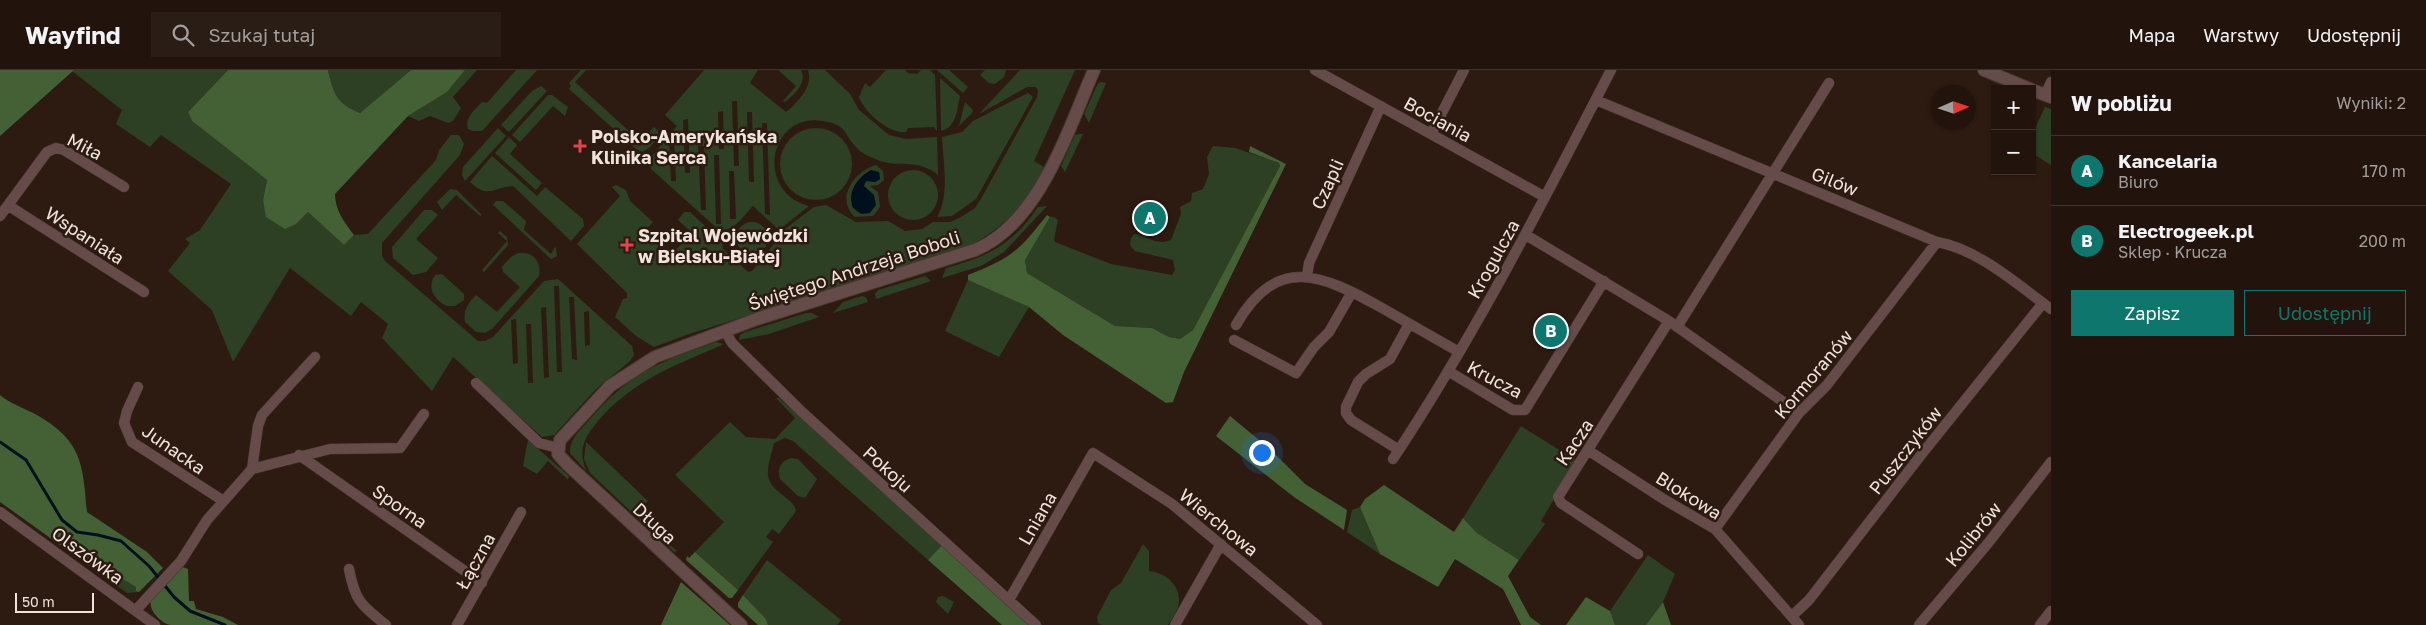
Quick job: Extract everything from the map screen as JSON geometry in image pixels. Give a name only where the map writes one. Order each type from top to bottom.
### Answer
[{"type":"street","name":"Świętego Andrzeja Boboli","points":[[559,444],[610,386],[655,357],[725,330],[975,250],[996,238],[1020,217],[1041,188],[1094,70]]},
{"type":"street","name":"Bociania","points":[[1315,70],[1545,197]]},
{"type":"street","points":[[1431,134],[1464,70]]},
{"type":"street","name":"Krogulcza","points":[[1393,459],[1448,371],[1526,235],[1611,70]]},
{"type":"street","points":[[1984,70],[2021,85]]},
{"type":"street","points":[[2036,91],[2048,96],[2051,82]]},
{"type":"street","name":"Kacza","points":[[1638,554],[1559,500],[1569,478],[1673,324],[1829,83]]},
{"type":"street","name":"Gilów","points":[[1596,100],[1937,242],[1968,251],[2047,306]]},
{"type":"street","name":"Czapli","points":[[1307,276],[1317,246],[1380,106]]},
{"type":"street","name":"Miła","points":[[0,216],[47,152],[56,148],[64,150],[124,187]]},
{"type":"street","name":"Wspaniała","points":[[9,206],[144,292]]},
{"type":"street","points":[[1526,235],[1673,324],[1799,414]]},
{"type":"street","name":"Kormoranów","points":[[1715,529],[1799,414],[1827,385],[1937,242]]},
{"type":"street","points":[[1236,325],[1244,310],[1268,288],[1283,279],[1307,276],[1352,292],[1459,352]]},
{"type":"street","name":"Krucza","points":[[1448,371],[1514,410],[1525,410],[1604,281]]},
{"type":"street","points":[[1234,340],[1291,372],[1296,372],[1314,347],[1329,332],[1352,292]]},
{"type":"street","name":"Puszczyków","points":[[1792,616],[1809,600],[1921,455],[2047,306]]},
{"type":"street","points":[[1399,450],[1351,420],[1346,413],[1346,407],[1361,378],[1390,359],[1409,324]]},
{"type":"street","name":"Pokoju","points":[[725,330],[732,343],[801,411],[1036,625]]},
{"type":"street","points":[[252,469],[258,426],[262,415],[315,357]]},
{"type":"street","points":[[476,383],[539,443],[559,444]]},
{"type":"street","name":"Junacka","points":[[138,387],[127,410],[124,423],[132,442],[222,500]]},
{"type":"street","points":[[136,610],[186,554],[200,530],[222,500],[252,469],[299,455],[330,449],[400,448],[424,414]]},
{"type":"street","name":"Długa","points":[[559,444],[558,454],[567,464],[741,625]]},
{"type":"street","name":"Blokowa","points":[[1589,451],[1665,500],[1715,529],[1799,625]]},
{"type":"street","name":"Lniana","points":[[1009,600],[1093,453]]},
{"type":"street","name":"Wierchowa","points":[[1093,453],[1172,504],[1317,625]]},
{"type":"street","name":"Sporna","points":[[299,455],[482,583]]},
{"type":"street","name":"Kolibrów","points":[[1919,625],[1989,542],[2051,462]]},
{"type":"street","name":"Olszówka","points":[[0,512],[155,625]]},
{"type":"street","name":"Łączna","points":[[458,625],[521,512]]},
{"type":"street","points":[[1174,625],[1221,544]]},
{"type":"street","points":[[349,569],[355,594],[359,601],[386,625]]},
{"type":"street","points":[[2040,625],[2051,611]]},
{"type":"green space","points":[[0,70],[74,70],[0,136]]},
{"type":"green space","points":[[228,70],[188,112],[192,121],[267,180],[263,200],[296,224],[308,212],[344,245],[354,235],[368,234],[436,160],[439,150],[451,135],[459,135],[464,144],[460,155],[382,243],[382,256],[385,261],[478,341],[485,341],[493,337],[544,281],[558,279],[632,346],[634,355],[629,362],[596,389],[554,435],[542,437],[453,357],[432,391],[382,338],[388,324],[361,302],[351,316],[290,268],[233,362],[212,310],[168,271],[190,243],[185,239],[200,230],[231,184],[161,135],[150,147],[116,124],[122,110],[72,71]],"holes":[[[554,286],[559,286],[562,372],[557,372]],[[569,297],[574,297],[577,360],[572,359]],[[546,307],[549,377],[544,378],[541,308]],[[589,311],[590,345],[585,346],[584,312]],[[516,319],[518,363],[513,364],[511,320]],[[526,324],[531,324],[533,383],[528,383]]]},
{"type":"green space","points":[[228,70],[328,70],[337,97],[346,106],[360,113],[411,70],[465,70],[447,92],[408,116],[335,194],[338,211],[354,235],[344,245],[308,212],[296,224],[285,229],[266,217],[263,200],[267,180],[192,121],[188,112]]},
{"type":"green space","points":[[328,70],[411,70],[360,113],[346,106],[337,97]]},
{"type":"green space","points":[[465,70],[477,70],[453,97],[461,108],[453,121],[448,123],[430,116],[419,121],[408,116],[447,92]]},
{"type":"green space","points":[[516,70],[537,70],[482,131],[468,129],[468,121],[473,111],[482,102],[487,103]]},
{"type":"green space","points":[[581,70],[586,70],[575,82],[640,141],[654,127],[658,131],[659,137],[649,148],[642,152],[636,149],[569,89],[571,86],[569,83]]},
{"type":"green space","points":[[704,70],[758,70],[750,83],[786,112],[795,104],[807,88],[809,82],[808,70],[825,70],[850,94],[859,110],[889,135],[906,139],[937,137],[938,175],[916,165],[888,163],[868,156],[859,150],[841,127],[831,122],[805,121],[790,129],[780,140],[775,155],[775,171],[780,186],[792,198],[809,206],[779,230],[753,206],[730,228],[719,230],[651,169],[648,161],[677,126],[665,115]],"holes":[[[732,101],[737,101],[739,166],[734,166]],[[723,111],[724,149],[719,149],[718,112]],[[747,112],[752,112],[754,182],[749,182]],[[688,119],[690,173],[685,173],[683,120]],[[762,123],[767,123],[770,215],[765,214]],[[669,138],[674,138],[676,181],[671,181]],[[698,146],[704,146],[706,210],[701,210]],[[714,155],[719,155],[721,224],[716,224]],[[729,171],[734,171],[736,219],[730,219]]]},
{"type":"green space","points":[[778,70],[801,70],[803,75],[799,88],[785,102],[783,101],[796,86]]},
{"type":"green space","points":[[886,70],[905,70],[908,73],[917,74],[921,70],[930,70],[935,75],[937,131],[934,127],[908,128],[906,132],[892,130],[866,110],[859,97],[865,83],[870,87]]},
{"type":"green space","points":[[937,70],[949,70],[968,87],[963,93]]},
{"type":"green space","points":[[985,70],[1006,70],[1004,77],[995,84],[989,83],[980,75]]},
{"type":"green space","points":[[1020,70],[1075,70],[1034,161],[1044,167],[1031,192],[1004,223],[969,246],[686,335],[654,347],[636,336],[615,317],[623,299],[627,298],[627,293],[577,244],[620,196],[612,187],[616,185],[626,190],[630,201],[653,222],[646,230],[672,254],[692,233],[678,220],[684,212],[690,212],[722,242],[723,249],[748,272],[752,271],[783,233],[781,232],[814,207],[826,205],[856,222],[888,221],[905,231],[922,229],[933,222],[950,222],[975,208],[1037,97],[1038,90],[1036,87],[1027,87],[979,114]]},
{"type":"green space","points":[[940,78],[960,96],[953,122],[941,131]]},
{"type":"green space","points":[[1098,83],[1106,83],[1089,123],[1084,114]]},
{"type":"green space","points":[[541,86],[547,91],[509,132],[501,125],[532,91]]},
{"type":"green space","points":[[1028,93],[1033,97],[976,199],[952,216],[937,217],[941,209],[945,189],[942,137],[962,132],[973,121]]},
{"type":"green space","points":[[548,95],[552,95],[568,107],[565,116],[553,106],[520,142],[512,135]]},
{"type":"green space","points":[[965,102],[973,110],[959,126]]},
{"type":"green space","points":[[2045,107],[2051,109],[2051,165],[2036,156],[2036,126]]},
{"type":"green space","points":[[498,128],[506,136],[465,181],[462,175],[463,167]]},
{"type":"green space","points":[[816,128],[836,134],[846,144],[852,164],[846,184],[836,194],[816,200],[796,194],[786,184],[780,164],[786,144],[796,134]]},
{"type":"green space","points":[[1083,134],[1065,172],[1061,166],[1075,135]]},
{"type":"green space","points":[[509,137],[517,145],[510,154],[542,183],[536,190],[495,153]]},
{"type":"green space","points":[[1213,146],[1235,148],[1279,163],[1280,166],[1193,330],[1180,339],[1169,337],[1152,328],[1115,326],[1027,273],[1025,260],[1050,217],[1054,217],[1058,220],[1055,242],[1111,264],[1172,275],[1175,270],[1173,260],[1135,251],[1130,245],[1131,238],[1134,234],[1161,242],[1171,240],[1181,214],[1180,207],[1191,201],[1192,193],[1203,189],[1209,174],[1207,157]]},
{"type":"green space","points":[[1250,146],[1286,164],[1184,372],[1173,402],[1166,403],[1063,335],[1029,307],[968,280],[968,275],[994,264],[1021,246],[1047,215],[1050,217],[1025,260],[1027,273],[1115,326],[1152,328],[1169,337],[1180,339],[1193,330],[1280,166],[1279,163],[1249,152]]},
{"type":"green space","points":[[492,156],[537,196],[545,187],[583,219],[584,226],[571,241],[513,186],[486,191],[481,190],[470,182]]},
{"type":"green space","points":[[876,165],[883,171],[884,180],[878,185],[870,186],[878,192],[880,207],[873,216],[855,217],[849,210],[847,194],[854,179],[868,168]],"holes":[[[879,172],[880,179],[875,182],[869,179],[864,183],[864,187],[874,195],[865,214],[851,197],[853,190],[865,174]]]},
{"type":"green space","points":[[908,170],[918,170],[931,177],[938,190],[938,200],[931,213],[918,220],[908,220],[899,216],[892,209],[888,200],[888,190],[892,181],[899,174]]},
{"type":"green space","points":[[450,189],[457,190],[482,215],[480,216],[456,195],[442,210],[437,202]]},
{"type":"green space","points":[[496,201],[503,201],[526,221],[524,230],[551,254],[555,247],[557,256],[551,259],[493,205]]},
{"type":"green space","points":[[1047,206],[1004,252],[981,266],[942,278],[946,268],[975,259],[1009,240],[1019,231],[1038,207]]},
{"type":"green space","points":[[424,210],[432,210],[438,215],[416,239],[438,258],[426,272],[413,275],[393,258],[392,247]]},
{"type":"green space","points":[[752,222],[758,223],[763,227],[767,232],[767,244],[763,249],[758,253],[752,254],[746,253],[741,249],[737,244],[736,238],[737,232],[741,227],[746,223]]},
{"type":"green space","points":[[500,231],[507,237],[508,245],[484,272],[482,270],[507,241],[498,233]]},
{"type":"green space","points":[[518,253],[532,255],[535,258],[539,266],[539,276],[493,328],[485,333],[476,332],[465,322],[467,307],[476,295],[497,312],[520,287],[503,272],[502,267],[511,257]]},
{"type":"green space","points":[[442,274],[464,294],[464,300],[455,306],[447,306],[439,301],[433,293],[432,280],[435,275]]},
{"type":"green space","points":[[925,276],[931,281],[876,299],[875,294],[878,290]]},
{"type":"green space","points":[[968,280],[1029,307],[999,357],[945,331]]},
{"type":"green space","points":[[862,296],[866,297],[868,302],[833,313],[843,302]]},
{"type":"green space","points":[[806,313],[812,313],[819,317],[769,334],[739,340],[740,335],[745,332]]},
{"type":"green space","points":[[716,342],[724,344],[656,375],[611,407],[593,427],[586,439],[582,451],[587,472],[570,453],[573,439],[603,405],[632,380],[661,363]]},
{"type":"green space","points":[[0,395],[37,415],[63,434],[72,444],[81,467],[87,512],[147,552],[163,568],[139,592],[136,591],[136,587],[77,552],[74,555],[0,502]]},
{"type":"green space","points":[[776,398],[779,398],[942,545],[928,560],[793,441],[785,438],[774,443],[768,475],[773,486],[795,506],[796,511],[779,534],[772,529],[766,537],[773,542],[738,590],[695,552],[724,522],[675,475],[730,422],[746,437],[775,439],[795,418]]},
{"type":"green space","points":[[1230,416],[1270,449],[1305,484],[1347,510],[1344,530],[1294,497],[1216,436]]},
{"type":"green space","points":[[1521,426],[1577,461],[1541,521],[1545,524],[1519,560],[1477,533],[1463,518]]},
{"type":"green space","points":[[528,440],[569,476],[568,480],[548,461],[537,474],[523,466]]},
{"type":"green space","points":[[586,442],[648,501],[635,514],[677,551],[674,552],[590,473],[584,459]]},
{"type":"green space","points":[[791,458],[798,459],[817,479],[805,498],[798,496],[780,479],[780,466],[784,461]]},
{"type":"green space","points":[[1384,485],[1454,532],[1463,518],[1477,533],[1519,560],[1508,576],[1530,617],[1541,625],[1521,625],[1503,589],[1455,559],[1438,587],[1380,554],[1360,507],[1365,499]]},
{"type":"green space","points":[[1360,507],[1380,554],[1347,532],[1352,510]]},
{"type":"green space","points":[[1143,544],[1149,551],[1149,571],[1162,575],[1176,587],[1179,600],[1175,614],[1168,625],[1102,625],[1098,623],[1097,617],[1111,590],[1121,583]]},
{"type":"green space","points":[[942,545],[1030,625],[1002,625],[928,560]]},
{"type":"green space","points":[[77,552],[136,587],[136,591],[139,592],[127,593],[74,555]]},
{"type":"green space","points":[[695,552],[738,590],[732,598],[729,598],[686,560],[687,556],[689,558]]},
{"type":"green space","points":[[1648,555],[1675,574],[1663,602],[1646,625],[1615,625],[1610,611]]},
{"type":"green space","points":[[767,560],[841,620],[837,625],[768,625],[766,619],[743,595]]},
{"type":"green space","points":[[183,567],[188,569],[189,601],[194,601],[196,609],[223,617],[238,625],[171,625],[156,616],[151,601]]},
{"type":"green space","points":[[681,582],[730,625],[661,625]]},
{"type":"green space","points":[[743,595],[766,619],[768,625],[758,625],[738,607],[738,603]]},
{"type":"green space","points":[[943,596],[954,602],[948,614],[936,602],[938,597]]},
{"type":"green space","points":[[1586,597],[1610,611],[1615,625],[1566,625]]},
{"type":"green space","points":[[1663,602],[1671,625],[1646,625]]},
{"type":"water","points":[[871,170],[879,172],[880,179],[875,182],[866,181],[864,186],[874,195],[876,205],[870,213],[861,214],[853,208],[851,202],[852,191],[861,177]]},
{"type":"waterway","name":"Olszówka","points":[[0,442],[26,460],[62,520],[77,532],[121,541],[149,566],[174,597],[190,611],[225,625]]},
{"type":"place","name":"Polsko-Amerykańska Klinika Serca","points":[[580,146]]},
{"type":"place","name":"Kancelaria","points":[[1150,218]]},
{"type":"place","name":"Szpital Wojewódzki w Bielsku-Białej","points":[[627,245]]},
{"type":"place","name":"Electrogeek.pl","points":[[1551,331]]}]
